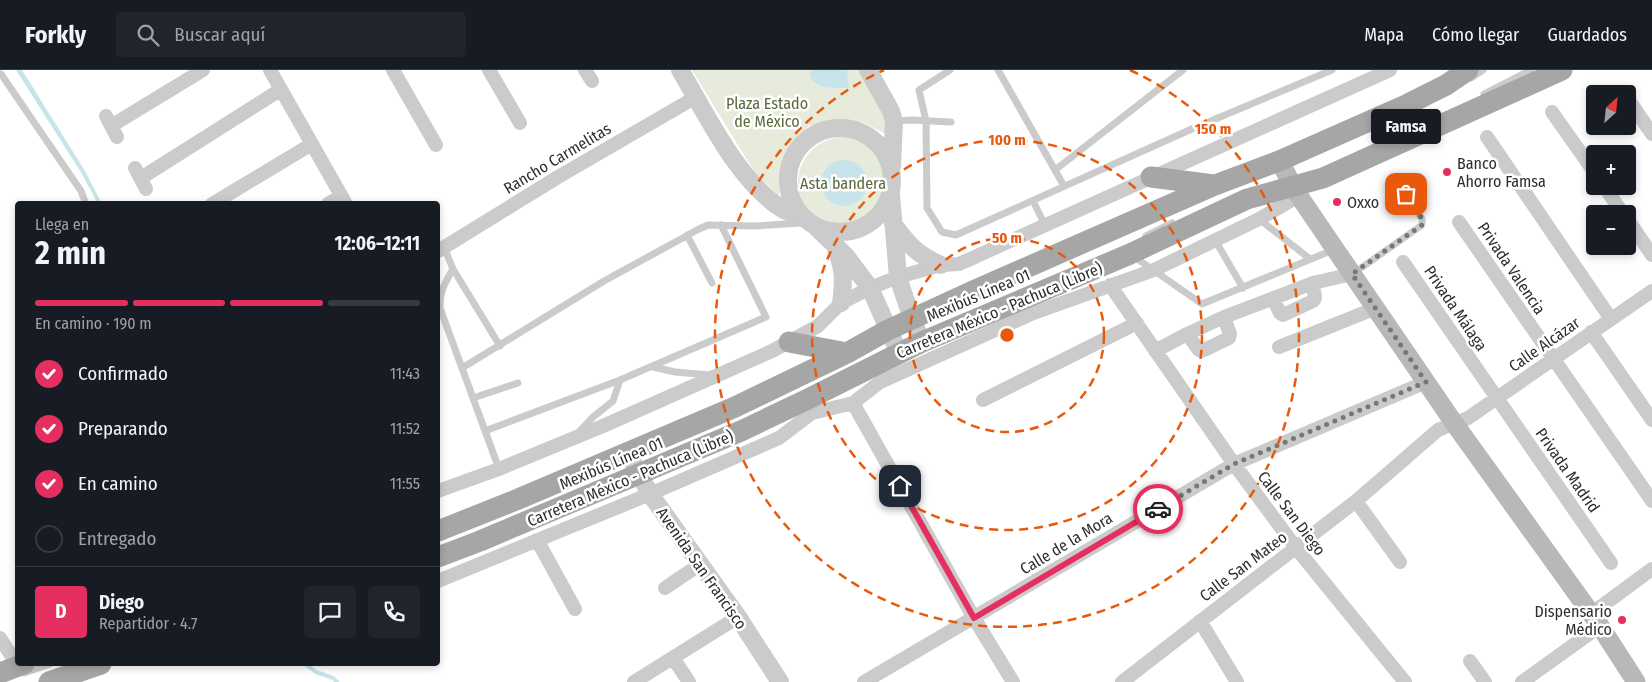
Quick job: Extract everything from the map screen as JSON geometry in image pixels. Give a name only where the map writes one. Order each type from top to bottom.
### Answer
[{"type":"main road","name":"Carretera México - Pachuca (Libre)","points":[[440,530],[516,500],[741,431],[804,403],[907,341],[981,287],[1220,193],[1288,178],[1323,178],[1562,70]]},
{"type":"main road","name":"Carretera México - Pachuca (Libre)","points":[[440,556],[480,541],[632,463],[735,406],[847,354],[907,341],[1021,303],[1134,246],[1247,199],[1288,178],[1408,104],[1468,76]]},
{"type":"main road","points":[[1152,177],[1220,193]]},
{"type":"main road","points":[[1288,178],[1454,423],[1595,620],[1636,682]]},
{"type":"main road","points":[[789,342],[817,346],[847,354]]},
{"type":"main road","points":[[47,680],[94,666]]},
{"type":"street","points":[[112,127],[203,70]]},
{"type":"street","points":[[270,70],[344,200]]},
{"type":"street","points":[[393,70],[436,145]]},
{"type":"street","points":[[489,70],[520,123]]},
{"type":"street","points":[[680,70],[734,160],[757,188],[783,209],[837,232],[860,228],[879,215],[891,195]]},
{"type":"street","points":[[440,580],[650,494],[779,438],[804,403],[853,403],[880,382],[907,341],[892,223],[891,195],[893,184],[891,169],[894,121],[891,111],[868,70]]},
{"type":"street","points":[[440,490],[574,438],[789,342],[818,326],[841,303],[870,288],[898,277],[941,265],[959,264],[1390,70]]},
{"type":"street","points":[[141,178],[280,90]]},
{"type":"street","name":"Rancho Carmelitas","points":[[441,249],[558,177],[696,97]]},
{"type":"street","points":[[1636,111],[1652,134]]},
{"type":"street","points":[[1552,112],[1586,160]]},
{"type":"street","points":[[891,169],[884,151],[871,138],[854,130],[836,128],[817,133],[801,145],[791,162],[788,182],[792,202],[859,271],[907,341]]},
{"type":"street","points":[[1487,137],[1610,319]]},
{"type":"street","points":[[217,201],[312,144]]},
{"type":"street","points":[[1021,303],[1110,285],[1154,270],[1260,220],[1288,178]]},
{"type":"street","name":"Privada Valencia","points":[[1459,222],[1652,501]]},
{"type":"street","points":[[892,223],[908,245],[924,258],[941,265]]},
{"type":"street","points":[[1636,232],[1652,255]]},
{"type":"street","points":[[834,244],[843,268],[844,284],[841,303]]},
{"type":"street","name":"Privada Málaga","points":[[1403,262],[1497,398]]},
{"type":"street","points":[[1155,351],[1187,334],[1273,298],[1312,283],[1352,274]]},
{"type":"street","points":[[1273,298],[1280,313],[1283,315],[1313,301],[1315,298],[1312,283]]},
{"type":"street","name":"Calle San Diego","points":[[1110,285],[1234,464],[1296,548],[1405,682]]},
{"type":"street","name":"Calle Alcázar","points":[[1454,423],[1468,418],[1652,291]]},
{"type":"street","points":[[1279,347],[1376,308]]},
{"type":"street","points":[[1187,334],[1199,350],[1202,351],[1228,338],[1230,334],[1224,318]]},
{"type":"street","points":[[983,400],[1136,323]]},
{"type":"street","points":[[1591,332],[1652,420]]},
{"type":"street","name":"Calle de la Mora","points":[[864,682],[1234,464],[1426,382]]},
{"type":"street","name":"Privada Madrid","points":[[1497,398],[1611,563]]},
{"type":"street","points":[[853,403],[974,618],[1013,682]]},
{"type":"street","name":"Calle San Mateo","points":[[1122,682],[1356,501],[1438,430],[1454,423]]},
{"type":"street","name":"Avenida San Francisco","points":[[632,463],[650,494],[738,617],[780,682]]},
{"type":"street","points":[[1356,501],[1400,562]]},
{"type":"street","points":[[537,540],[575,609]]},
{"type":"street","points":[[665,588],[699,565]]},
{"type":"street","points":[[1522,682],[1652,569]]},
{"type":"street","points":[[634,682],[738,617]]},
{"type":"street","points":[[1200,621],[1237,682]]},
{"type":"street","points":[[0,638],[13,671]]},
{"type":"street","points":[[673,658],[689,682]]},
{"type":"street","points":[[1470,661],[1485,682]]},
{"type":"lane","points":[[950,70],[919,90],[926,121],[927,208],[942,232],[956,235],[1194,128],[1332,70]]},
{"type":"lane","points":[[998,70],[1064,186]]},
{"type":"lane","points":[[1055,170],[1183,70]]},
{"type":"lane","points":[[1468,76],[1483,70]]},
{"type":"lane","points":[[1475,99],[1531,70]]},
{"type":"lane","points":[[1,74],[81,191],[85,201]]},
{"type":"lane","points":[[894,121],[951,122]]},
{"type":"lane","name":"Mexibús Línea 01","points":[[1288,178],[1320,152]]},
{"type":"lane","name":"Mexibús Línea 01","points":[[767,400],[782,389],[907,341],[1202,198],[1313,173]]},
{"type":"lane","points":[[1352,274],[1422,225],[1422,219],[1397,181]]},
{"type":"lane","points":[[1033,201],[1045,225]]},
{"type":"lane","points":[[1182,219],[1156,230],[1134,246],[1154,270],[1202,304],[1335,249]]},
{"type":"lane","points":[[1260,220],[1310,259]]},
{"type":"lane","points":[[462,368],[604,281],[686,235],[708,225],[755,226],[810,222]]},
{"type":"lane","points":[[485,431],[653,367],[766,317],[721,225]]},
{"type":"lane","points":[[686,235],[712,283]]},
{"type":"lane","points":[[1215,240],[1243,288]]},
{"type":"lane","points":[[441,249],[500,346]]},
{"type":"lane","points":[[453,269],[442,287],[440,308],[499,468]]},
{"type":"lane","points":[[653,367],[675,372],[718,375]]},
{"type":"lane","points":[[574,438],[593,417],[613,401],[620,380]]},
{"type":"lane","points":[[473,398],[518,383]]},
{"type":"lane","name":"Mexibús Línea 01","points":[[489,529],[742,413]]},
{"type":"lane","name":"Mexibús Línea 01","points":[[440,538],[632,463]]},
{"type":"lane","points":[[440,548],[463,539]]},
{"type":"lane","points":[[0,681],[13,671],[39,666]]},
{"type":"lane","points":[[47,680],[82,666]]},
{"type":"green space","name":"Plaza Estado de México","points":[[692,70],[861,70],[883,112],[889,136],[865,123],[841,121],[808,126],[783,164],[779,196],[755,173]]},
{"type":"green space","name":"Asta bandera","points":[[844,137],[861,141],[876,151],[886,166],[890,183],[886,200],[876,215],[861,225],[844,229],[827,225],[812,215],[802,200],[798,183],[802,166],[812,151],[827,141]]},
{"type":"water","points":[[16,70],[22,70],[85,171],[100,201],[96,201],[82,174]]},
{"type":"water","points":[[814,70],[847,70],[849,88],[831,88],[819,85],[811,78],[810,72]]},
{"type":"water","points":[[844,160],[857,164],[863,170],[867,183],[863,196],[857,202],[844,206],[831,202],[825,196],[821,183],[825,170],[831,164]]},
{"type":"waterway","points":[[308,666],[316,672],[333,678],[337,682]]},
{"type":"way so far","points":[[1158,509],[1234,464],[1426,382],[1352,274],[1422,225],[1422,219],[1406,194]]},
{"type":"place","name":"Banco Ahorro Famsa","points":[[1447,172]]},
{"type":"place","name":"Famsa","points":[[1406,194]]},
{"type":"place","name":"Oxxo","points":[[1337,202]]},
{"type":"place","name":"Dispensario Médico","points":[[1622,620]]},
{"type":"route","points":[[900,486],[974,618],[1158,509]]}]
